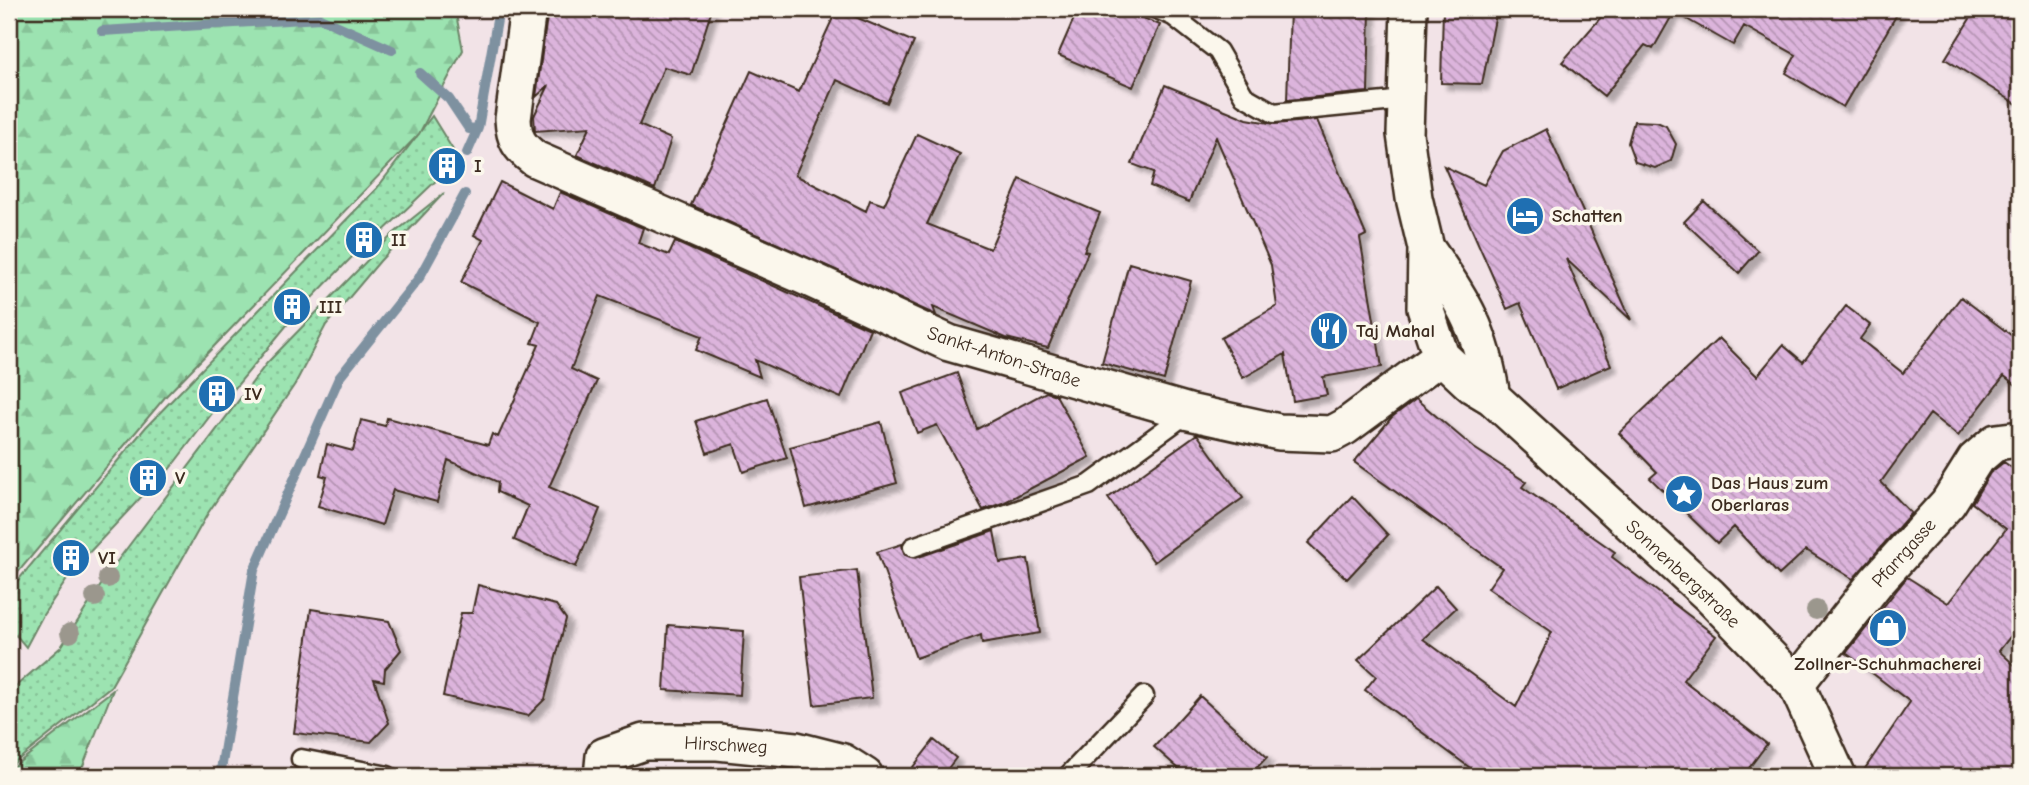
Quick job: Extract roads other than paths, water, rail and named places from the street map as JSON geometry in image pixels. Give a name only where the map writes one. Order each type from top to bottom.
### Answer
[{"type":"street","name":"Sankt-Anton-Straße","points":[[528,9],[513,119],[514,135],[507,151],[535,159],[949,343],[1189,412],[1279,432],[1332,434],[1441,356]]},
{"type":"street","name":"Sonnenbergstraße","points":[[1409,9],[1405,100],[1408,162],[1426,248],[1425,308],[1441,356],[1472,385],[1492,397],[1709,594],[1797,684],[1839,776]]},
{"type":"street","name":"Sonnenbergstraße","points":[[1426,248],[1450,282],[1477,330],[1492,397]]},
{"type":"street","name":"Pfarrgasse","points":[[1797,684],[1876,582],[1948,503],[1975,460],[1996,442],[2020,439]]},
{"type":"street","name":"Hirschweg","points":[[602,776],[604,756],[644,742],[693,742],[796,750],[843,762],[866,776]]},
{"type":"lane","points":[[1157,9],[1173,16],[1218,51],[1244,96],[1273,113],[1405,100]]},
{"type":"lane","points":[[914,547],[1089,485],[1189,412]]},
{"type":"lane","points":[[1068,776],[1144,696]]},
{"type":"lane","points":[[301,759],[388,776]]},
{"type":"waterway","points":[[467,153],[478,128],[499,9]]},
{"type":"waterway","points":[[102,31],[320,18],[392,50]]},
{"type":"waterway","points":[[420,73],[449,99],[469,129],[478,128]]},
{"type":"waterway","points":[[220,776],[254,570],[339,378],[419,278],[465,194]]},
{"type":"place","name":"I","points":[[447,166]]},
{"type":"place","name":"Schatten","points":[[1525,216]]},
{"type":"place","name":"II","points":[[364,240]]},
{"type":"place","name":"III","points":[[292,307]]},
{"type":"place","name":"Taj Mahal","points":[[1329,331]]},
{"type":"place","name":"IV","points":[[217,394]]},
{"type":"place","name":"V","points":[[148,478]]},
{"type":"place","name":"Das Haus zum Oberlaras","points":[[1684,494]]},
{"type":"place","name":"VI","points":[[71,558]]},
{"type":"place","name":"Zollner-Schuhmacherei","points":[[1888,628]]}]
